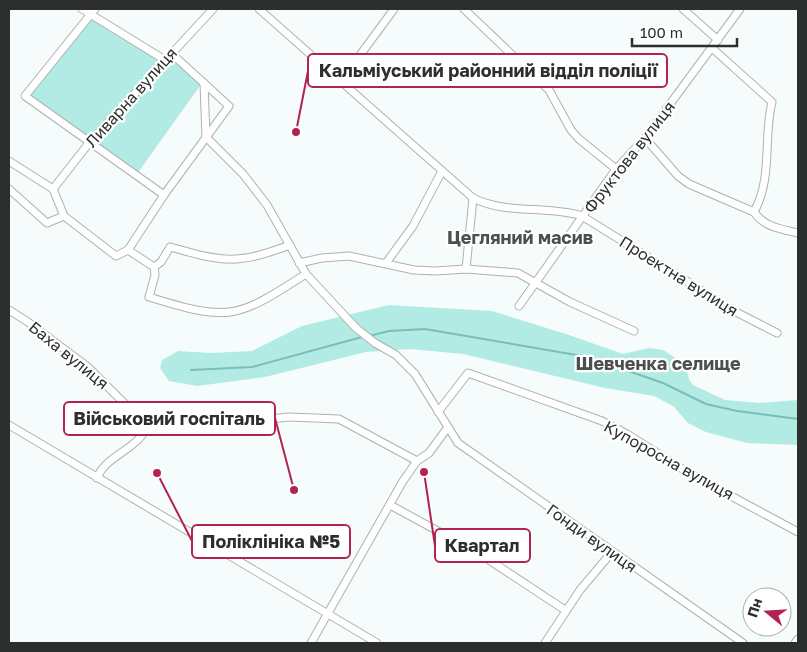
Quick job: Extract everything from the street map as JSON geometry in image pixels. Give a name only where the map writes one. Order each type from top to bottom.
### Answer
[{"type":"street","points":[[82,9],[93,12],[165,60]]},
{"type":"street","name":"Ливарна вулиця","points":[[53,189],[89,143],[213,9]]},
{"type":"street","points":[[259,9],[473,198],[466,269]]},
{"type":"street","points":[[341,81],[394,9]]},
{"type":"street","points":[[464,9],[549,90],[570,130],[616,169]]},
{"type":"street","points":[[683,9],[718,40]]},
{"type":"street","name":"Фруктова вулиця","points":[[519,306],[538,282],[616,169],[645,138],[740,9]]},
{"type":"street","points":[[93,12],[25,96],[89,143],[164,194]]},
{"type":"street","points":[[712,48],[772,102],[767,123],[769,144],[762,191],[754,212]]},
{"type":"street","points":[[9,161],[53,189],[64,216],[116,256],[128,250],[164,194],[229,106],[171,53]]},
{"type":"street","points":[[204,83],[206,137]]},
{"type":"street","name":"Гонди вулиця","points":[[206,137],[242,174],[267,205],[306,274],[356,328],[407,364],[463,448],[743,643]]},
{"type":"street","points":[[645,138],[678,176],[689,184],[754,212],[759,220],[767,225],[798,233]]},
{"type":"street","points":[[386,264],[413,226],[442,171]]},
{"type":"street","points":[[9,189],[46,223],[64,216]]},
{"type":"street","name":"Проектна вулиця","points":[[473,198],[499,207],[564,210],[582,216],[738,313],[777,333]]},
{"type":"street","points":[[154,267],[160,262],[170,247],[205,257],[242,260],[290,245]]},
{"type":"street","points":[[128,250],[154,267],[156,275],[149,297],[192,310],[213,314],[245,310],[263,302],[306,274]]},
{"type":"street","points":[[299,263],[322,258],[349,256],[414,270],[436,272],[466,269],[518,273],[538,282],[570,302],[634,332]]},
{"type":"street","name":"Баха вулиця","points":[[9,310],[41,331],[88,367],[147,426]]},
{"type":"street","name":"Купоросна вулиця","points":[[438,412],[468,374],[602,421],[627,434],[692,475],[798,532]]},
{"type":"street","points":[[97,478],[101,468],[144,433],[147,426],[225,424],[289,417],[339,420],[417,461]]},
{"type":"street","points":[[9,425],[376,643]]},
{"type":"street","points":[[312,643],[417,461],[429,453],[448,427]]},
{"type":"street","points":[[390,505],[480,554],[565,610]]},
{"type":"street","points":[[545,643],[565,610],[612,552]]},
{"type":"street","points":[[795,643],[798,639]]},
{"type":"shaded area","points":[[91,17],[162,61],[89,141],[28,96]]},
{"type":"shaded area","points":[[172,55],[202,83],[137,174],[91,143]]},
{"type":"shaded area","points":[[389,305],[492,311],[623,354],[649,348],[663,350],[677,359],[687,370],[689,380],[693,385],[725,400],[759,403],[798,400],[798,445],[747,443],[706,432],[688,423],[673,406],[654,396],[605,388],[463,354],[410,349],[366,352],[265,377],[197,386],[169,381],[160,368],[162,360],[178,351],[210,353],[252,351],[302,326]]},
{"type":"waterway","points":[[369,336],[389,331],[425,329],[588,357],[663,383],[706,404],[737,411],[798,419]]},
{"type":"waterway","points":[[191,370],[252,367],[362,337]]},
{"type":"place","name":"Кальміуський районний відділ поліції","points":[[296,132]]},
{"type":"place","name":"Квартал","points":[[424,472]]},
{"type":"place","name":"Поліклініка №5","points":[[157,473]]},
{"type":"place","name":"Військовий госпіталь","points":[[294,490]]},
{"type":"district","name":"Цегляний масив","points":[[520,238]]},
{"type":"district","name":"Шевченка селище","points":[[658,364]]}]
